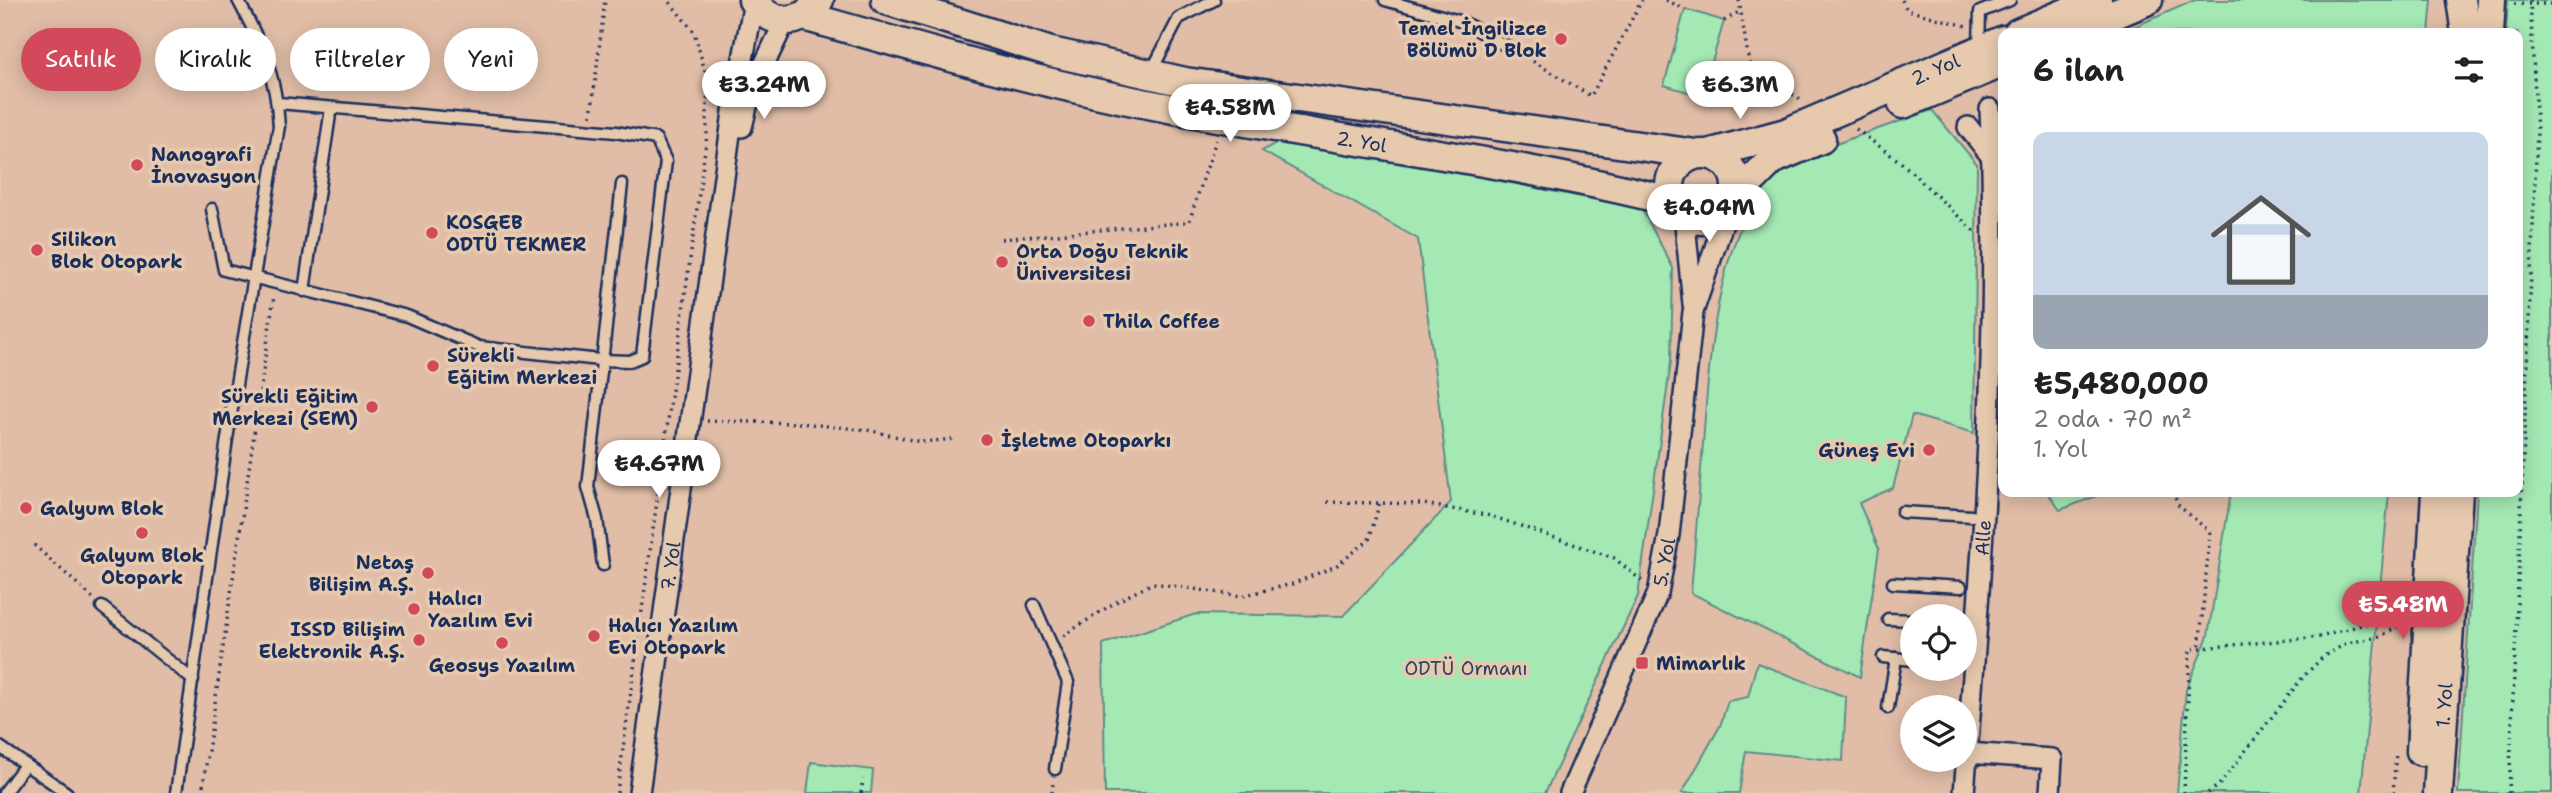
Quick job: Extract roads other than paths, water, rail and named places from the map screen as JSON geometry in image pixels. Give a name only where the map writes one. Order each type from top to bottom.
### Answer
[{"type":"street","name":"2. Yol","points":[[886,0],[1051,52],[1150,75],[1702,154],[1764,141],[1839,120]]},
{"type":"street","points":[[2033,28],[2095,8],[2148,0]]},
{"type":"street","points":[[2461,0],[2466,28]]},
{"type":"street","name":"2. Yol","points":[[754,1],[771,18],[803,12],[1010,75],[1223,118],[1579,178],[1679,208],[1703,220],[1721,215],[1772,160],[1839,120],[1991,50]]},
{"type":"street","name":"7. Yol","points":[[639,793],[734,105],[754,1]]},
{"type":"street","points":[[2470,28],[2484,1]]},
{"type":"street","points":[[2484,1],[2488,28]]},
{"type":"street","points":[[2076,28],[2095,8]]},
{"type":"street","name":"7. Yol","points":[[720,213],[750,94],[803,12]]},
{"type":"street","name":"Alle","points":[[1972,695],[1985,521],[1991,247],[1991,156],[1983,119]]},
{"type":"street","points":[[1679,208],[1670,183],[1673,173],[1686,158],[1702,154],[1725,162],[1732,169],[1737,187],[1732,203]]},
{"type":"street","name":"5. Yol","points":[[1570,793],[1658,593],[1669,535],[1693,312],[1732,203]]},
{"type":"street","name":"5. Yol","points":[[1679,208],[1693,312]]},
{"type":"street","name":"1. Yol","points":[[2419,793],[2436,497]]},
{"type":"street","name":"1. Yol","points":[[2438,793],[2458,497]]},
{"type":"street","points":[[1977,754],[2052,759],[2050,793]]},
{"type":"street","name":"Alle","points":[[1964,793],[1966,772]]},
{"type":"lane","points":[[176,793],[279,126],[277,90],[265,52],[238,0]]},
{"type":"lane","points":[[1150,75],[1179,18],[1214,0]]},
{"type":"lane","points":[[1385,0],[1464,22],[1510,48]]},
{"type":"lane","points":[[1991,50],[1980,12],[2010,0]]},
{"type":"lane","points":[[212,209],[224,270],[407,316],[480,347],[600,360],[630,360],[642,356],[666,161],[656,139],[589,129],[278,103]]},
{"type":"lane","points":[[304,291],[331,108]]},
{"type":"lane","points":[[603,565],[597,519],[588,487],[600,360],[622,184]]},
{"type":"lane","points":[[1902,512],[1972,516]]},
{"type":"lane","points":[[1893,583],[1961,587]]},
{"type":"lane","points":[[1034,605],[1068,682],[1055,769]]},
{"type":"lane","points":[[102,607],[193,680]]},
{"type":"lane","points":[[1888,619],[1900,619]]},
{"type":"lane","points":[[1883,657],[1900,658]]},
{"type":"lane","points":[[1888,708],[1896,658]]},
{"type":"lane","points":[[0,747],[67,793]]},
{"type":"lane","points":[[4,793],[25,765]]},
{"type":"place","name":"Temel İngilizce Bölümü D Blok","points":[[1561,39]]},
{"type":"place","name":"Nanografi İnovasyon","points":[[137,165]]},
{"type":"place","name":"KOSGEB ODTÜ TEKMER","points":[[432,233]]},
{"type":"place","name":"Silikon Blok Otopark","points":[[37,250]]},
{"type":"place","name":"Orta Doğu Teknik Üniversitesi","points":[[1002,262]]},
{"type":"place","name":"Thila Coffee","points":[[1089,321]]},
{"type":"place","name":"Sürekli Eğitim Merkezi","points":[[433,366]]},
{"type":"place","name":"Sürekli Eğitim Merkezi (SEM)","points":[[372,407]]},
{"type":"place","name":"İşletme Otoparkı","points":[[987,440]]},
{"type":"place","name":"Güneş Evi","points":[[1929,450]]},
{"type":"place","name":"Galyum Blok","points":[[26,508]]},
{"type":"place","name":"Galyum Blok Otopark","points":[[142,533]]},
{"type":"place","name":"Netaş Bilişim A.Ş.","points":[[428,573]]},
{"type":"place","name":"Halıcı Yazılım Evi","points":[[414,609]]},
{"type":"place","name":"Halıcı Yazılım Evi Otopark","points":[[594,636]]},
{"type":"place","name":"ISSD Bilişim Elektronik A.Ş.","points":[[419,640]]},
{"type":"place","name":"Geosys Yazılım","points":[[502,643]]},
{"type":"place","name":"Mimarlık","points":[[1642,663]]},
{"type":"park label","name":"ODTÜ Ormanı","points":[[1466,668]]}]
